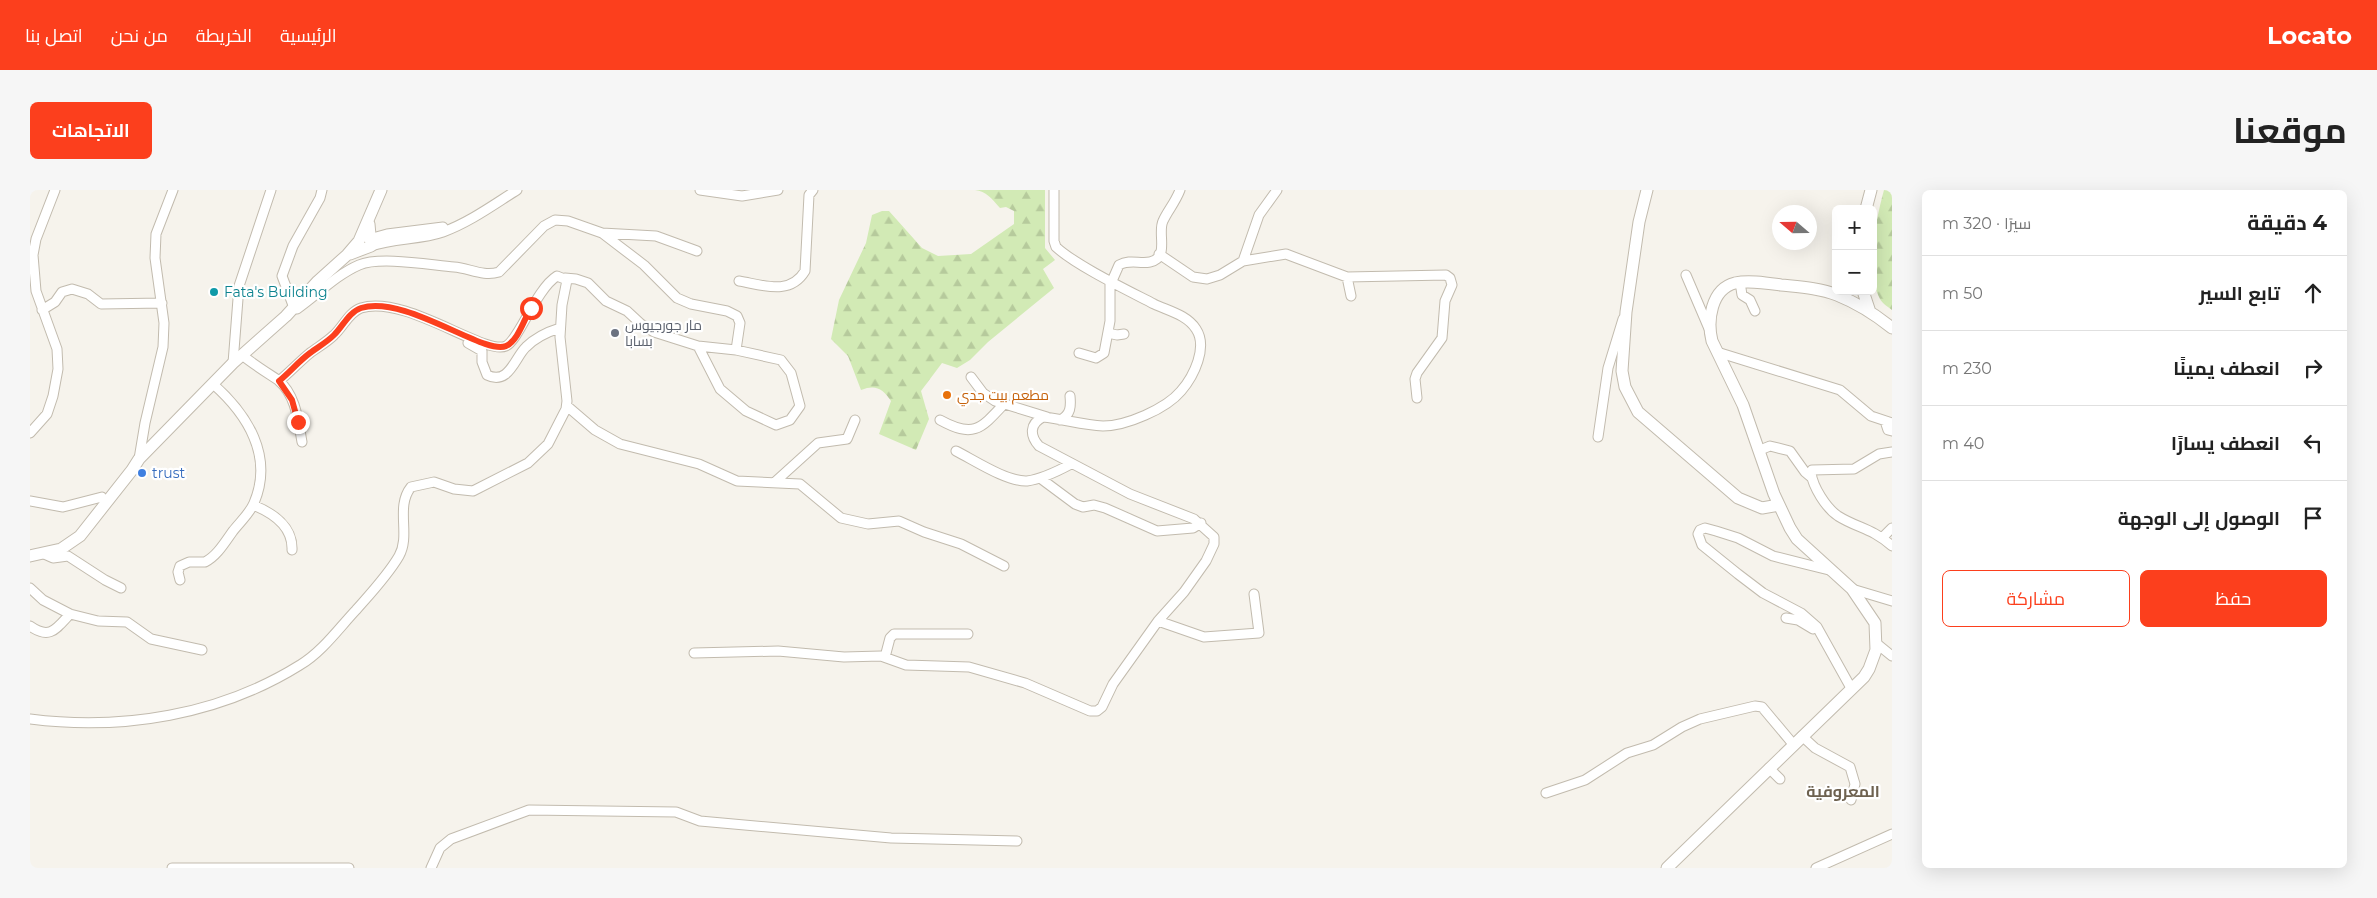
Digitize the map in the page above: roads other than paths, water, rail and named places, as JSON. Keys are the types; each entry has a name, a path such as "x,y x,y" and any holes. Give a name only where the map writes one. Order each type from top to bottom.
{"street":[{"path":"30,433 47,414 53,396 58,369 57,349 36,291 32,264 36,238 55,190"},
{"path":"30,556 61,549 80,536 137,461 163,347 162,303 155,258 156,234 173,190"},
{"path":"233,363 239,286 271,190"},
{"path":"290,312 282,276 293,246 320,198 322,190"},
{"path":"365,244 369,217 381,190"},
{"path":"30,549 58,543 75,531 123,472 137,461 233,363 290,312 330,269 347,255 365,244 434,234 451,228 480,214 517,190"},
{"path":"700,190 742,196 778,190"},
{"path":"739,281 783,287 794,285 800,278 805,271 809,195 813,190"},
{"path":"971,377 983,393 1004,404 1047,418 1108,426 1146,415 1170,402 1186,385 1199,357 1201,339 1191,322 1111,281 1056,246 1054,240 1054,190"},
{"path":"1080,353 1089,357 1100,356 1104,353 1108,332 1111,281 1119,265 1129,261 1150,262 1159,254 1163,248 1161,232 1163,220 1169,213 1180,190"},
{"path":"1243,261 1259,215 1277,190"},
{"path":"1646,190 1639,222 1626,312 1622,371 1625,387 1633,406 1738,498 1762,508 1779,505"},
{"path":"1867,205 1871,190"},
{"path":"290,312 349,270 367,262 421,264 464,268 483,274 495,273 503,270 550,222 568,222 602,233 656,236 697,251"},
{"path":"602,233 644,265 678,298 691,304 726,310 737,316 740,323 736,350"},
{"path":"1159,254 1182,271 1200,279 1220,276 1243,261 1286,254 1347,277 1446,275 1450,278 1452,285 1445,301 1444,330 1440,344 1415,379 1417,398"},
{"path":"1667,868 1869,669 1876,643 1875,623 1852,589 1797,539 1779,505 1743,405 1717,352 1686,275"},
{"path":"279,381 300,361 334,335 353,313 362,308 405,311 492,345 507,346 515,336 538,296 549,282 557,276 588,283 606,301 627,311 641,324 654,332 698,346 736,350 780,360 791,373 800,406 790,420 776,425 752,415 720,389 698,346"},
{"path":"1347,277 1351,296"},
{"path":"30,719 98,723 174,716 215,705 301,665 335,633 368,597 400,555 405,538 405,500 411,487 434,482 466,491 486,486 538,456 548,444 567,406 560,328 562,305 567,283 565,278"},
{"path":"1710,332 1711,316 1717,297 1728,287 1740,282 1810,288 1832,292"},
{"path":"1740,282 1742,295 1750,300 1755,311"},
{"path":"42,310 55,302 62,292 72,290 88,294 101,304 162,303"},
{"path":"1840,295 1870,312 1892,328"},
{"path":"1864,295 1870,312"},
{"path":"1598,437 1608,368 1626,312"},
{"path":"460,334 466,341 482,350 482,362 486,374 494,377 508,373 515,365 518,355 539,336 560,328"},
{"path":"1108,332 1117,335 1124,334"},
{"path":"1717,352 1840,390 1871,416 1888,422 1888,430 1892,431"},
{"path":"242,355 279,381 292,400 302,442"},
{"path":"180,580 178,572 180,566 189,562 205,562 211,559 253,505 260,476 254,436 237,406 213,384"},
{"path":"1060,420 1066,417 1070,411 1070,396"},
{"path":"940,420 961,430 974,430 987,422 1004,404"},
{"path":"567,406 595,430 620,444 699,464 737,481 776,481 803,485 837,515 846,519 868,524 899,521 930,535 960,544 1004,566"},
{"path":"694,653 778,651 835,656 885,657 906,665 969,667 1020,680 1090,711 1097,711 1102,707 1113,684 1158,620 1184,592 1210,553 1214,544 1214,537 1201,523 1130,494 1040,446 1032,436 1032,430 1036,422 1043,417 1047,418"},
{"path":"776,481 818,443 847,440 855,420"},
{"path":"1760,450 1770,446 1790,451 1805,472 1811,476 1827,505 1881,536 1892,546"},
{"path":"956,450 1005,476 1022,480 1040,478 1071,464"},
{"path":"1811,476 1812,470 1854,470 1879,454 1892,452"},
{"path":"1040,478 1076,504 1083,507 1094,505 1105,508 1156,531 1193,528 1201,523"},
{"path":"30,501 63,507 102,497"},
{"path":"253,505 270,511 279,518 293,540 292,550"},
{"path":"1833,571 1773,556 1738,538 1705,528 1700,530 1698,534 1702,545 1738,574 1763,593 1801,613 1820,632 1851,688"},
{"path":"1881,536 1892,528"},
{"path":"1881,536 1892,551"},
{"path":"44,554 53,558 68,556 121,588"},
{"path":"30,588 43,600 70,614 98,621 127,622 151,639 202,650"},
{"path":"1852,589 1892,601"},
{"path":"1158,620 1204,637 1259,633 1254,594"},
{"path":"30,626 38,632 47,633 57,628 70,614"},
{"path":"1786,618 1798,620 1820,632"},
{"path":"885,657 890,638 894,634 968,634"},
{"path":"1876,643 1892,656"},
{"path":"1546,793 1585,780 1622,755 1652,746 1682,727 1700,719 1755,706 1762,707 1793,744"},
{"path":"1802,736 1815,748 1850,767 1855,784 1851,800"},
{"path":"1769,768 1780,779"},
{"path":"431,868 440,848 451,839 529,810 676,812 700,821 891,838 1017,841"},
{"path":"1816,868 1892,834"},
{"path":"172,868 349,868"}],"place":[{"name":"Fata's Building","path":"214,292"},
{"name":"مار جورجيوس بسابا","path":"615,333"},
{"name":"مطعم بيت جدي","path":"947,395"},
{"name":"trust","path":"142,473"}],"district":[{"name":"المعروفية","path":"1843,791"}]}
